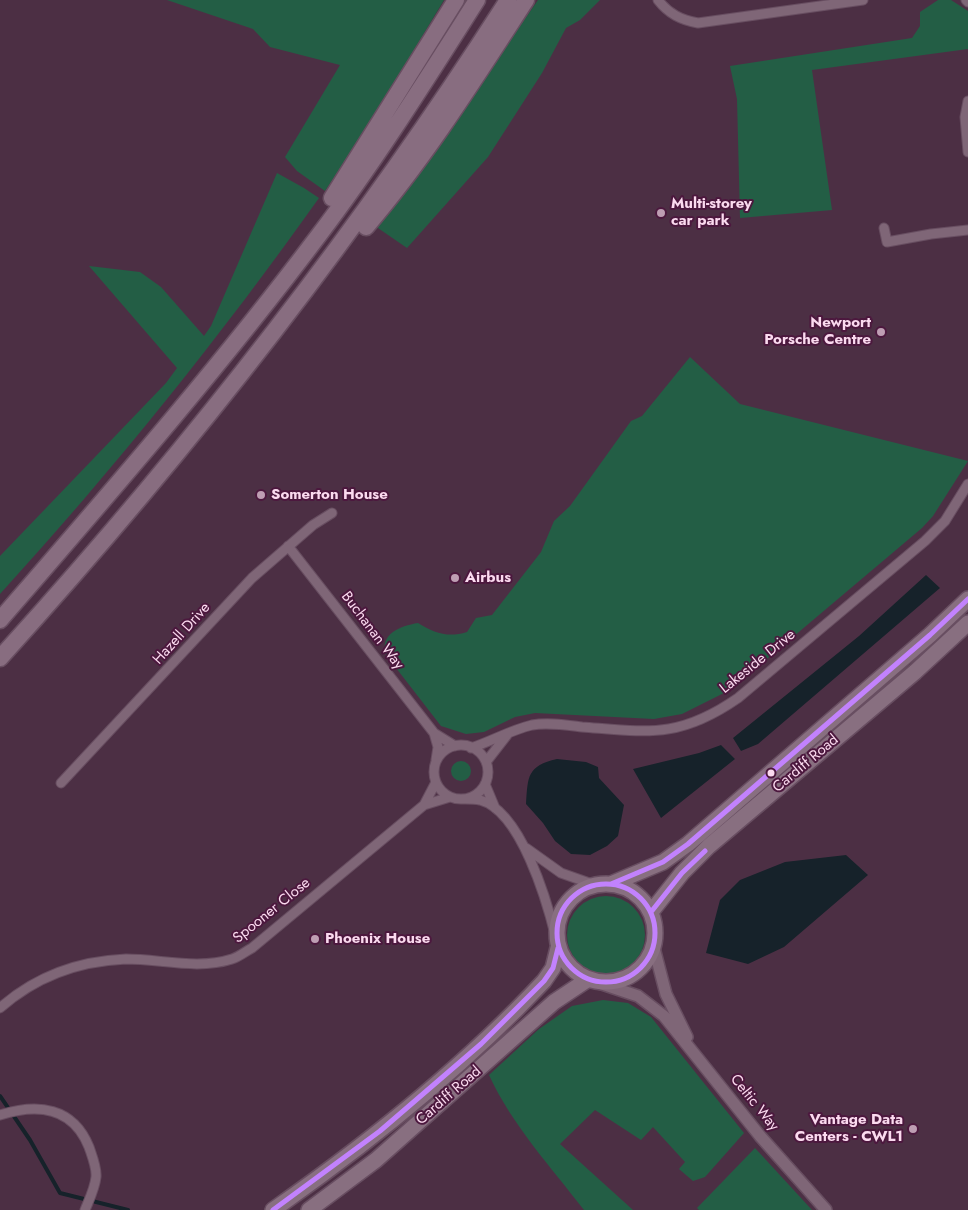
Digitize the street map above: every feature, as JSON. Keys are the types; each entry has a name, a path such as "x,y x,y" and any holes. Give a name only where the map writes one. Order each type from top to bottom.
{"highway":[{"path":"268,300 456,0"},
{"path":"0,620 104,500 319,235 422,86 476,0"},
{"path":"254,360 373,201 463,70 508,0"},
{"path":"0,658 83,567 386,203 526,0"}],"main road":[{"name":"Cardiff Road","path":"611,884 664,862 688,844 930,636 968,599"},
{"name":"Cardiff Road","path":"273,1210 374,1137 456,1067 544,981 553,968 559,916 569,900 583,889 595,885 611,884 627,888 640,897 651,912 682,873 709,846 915,672 968,623"},
{"path":"651,912 656,926 654,948"},
{"path":"557,943 567,965 593,981"},
{"name":"Cardiff Road","path":"310,1210 376,1160 554,1002 593,981 625,979 642,968 654,948"}],"street":[{"path":"658,0 675,16 698,23 817,3 863,0"},
{"path":"968,101 965,117 968,152"},
{"path":"884,228 887,242 968,230"},
{"name":"Lakeside Drive","path":"472,748 533,725 551,724 630,732 664,730 684,726 719,711 743,694 925,541 945,521 968,484"},
{"name":"Hazell Drive","path":"61,782 252,578 288,546 332,513"},
{"name":"Buchanan Way","path":"288,546 434,733 455,746 472,748"},
{"path":"434,733 438,746 436,782 442,791 450,797 481,800 495,808"},
{"path":"486,762 509,733"},
{"path":"436,765 446,750 455,746"},
{"path":"465,799 480,792 485,784 488,770 486,762 472,748"},
{"name":"Spooner Close","path":"424,805 436,782"},
{"path":"485,784 495,808 526,847 561,873 595,885"},
{"name":"Spooner Close","path":"0,1008 25,988 54,974 96,962 127,959 206,963 232,959 252,948 424,805 450,797"},
{"path":"526,847 545,895 557,943"},
{"name":"Celtic Way","path":"654,948 666,994 700,1058"},
{"name":"Celtic Way","path":"593,981 638,996 664,1016 700,1058 760,1136 826,1210"},
{"path":"0,1115 40,1108 63,1115 74,1122 85,1137 96,1176 85,1210"}],"green space":[{"path":"167,0 444,0 367,128 325,191 297,171 285,157 340,65 270,47 253,29"},
{"path":"538,0 600,0 580,20 566,28 542,73 488,157 407,248 375,226 416,175"},
{"path":"938,0 951,0 968,11 968,49 812,70 832,210 740,218 737,99 730,66 912,38 920,26 920,12"},
{"path":"277,173 319,198 205,351 126,450 0,594 0,556 166,383 177,368 89,266 140,272 161,287 204,336 211,326"},
{"path":"690,357 740,404 968,461 933,516 922,528 742,680 724,693 682,714 654,719 535,713 515,717 484,732 466,734 441,726 386,655 385,648 388,636 404,626 418,623 441,634 460,634 467,632 476,618 492,615 541,552 554,521 570,506 631,421 642,416"},
{"path":"457,761 465,761 471,767 471,775 465,781 457,781 451,775 451,767"},
{"path":"598,896 614,896 628,902 639,913 645,927 645,943 639,957 628,968 614,974 598,974 584,968 573,957 567,943 567,927 573,913 584,902"},
{"path":"603,1000 628,1003 651,1017 744,1133 705,1177 693,1181 679,1169 685,1162 653,1127 641,1140 595,1110 560,1144 633,1210 584,1210 520,1128 489,1075 539,1029 572,1006"},
{"path":"755,1148 812,1210 699,1210 697,1208"}],"shaded area":[{"path":"926,575 940,588 758,744 741,751 733,738 859,636"},
{"path":"721,745 735,759 661,818 633,769 699,753"},
{"path":"557,759 586,762 598,767 599,778 624,805 618,836 607,846 590,855 571,854 555,841 543,823 526,804 527,786 531,774 540,765"},
{"path":"846,855 868,875 784,947 748,964 706,953 720,900 740,880 785,862"}],"waterway":[{"path":"0,1096 30,1140 60,1193 128,1210"}],"transit line":[{"path":"611,884 663,862 688,844 930,635 968,599"},
{"path":"651,912 682,873 705,851"},
{"path":"606,884 625,887 641,898 652,914 655,933 652,952 641,968 625,979 606,982 587,979 571,968 560,952 557,933 560,914 571,898 587,887 606,884"},
{"path":"273,1210 380,1131 481,1044 544,981 553,968 558,948"}],"place":[{"name":"Multi-storey car park","path":"661,213"},
{"name":"Newport Porsche Centre","path":"881,332"},
{"name":"Somerton House","path":"261,495"},
{"name":"Airbus","path":"455,578"},
{"name":"Phoenix House","path":"315,939"},
{"name":"Vantage Data Centers - CWL1","path":"913,1129"}]}
